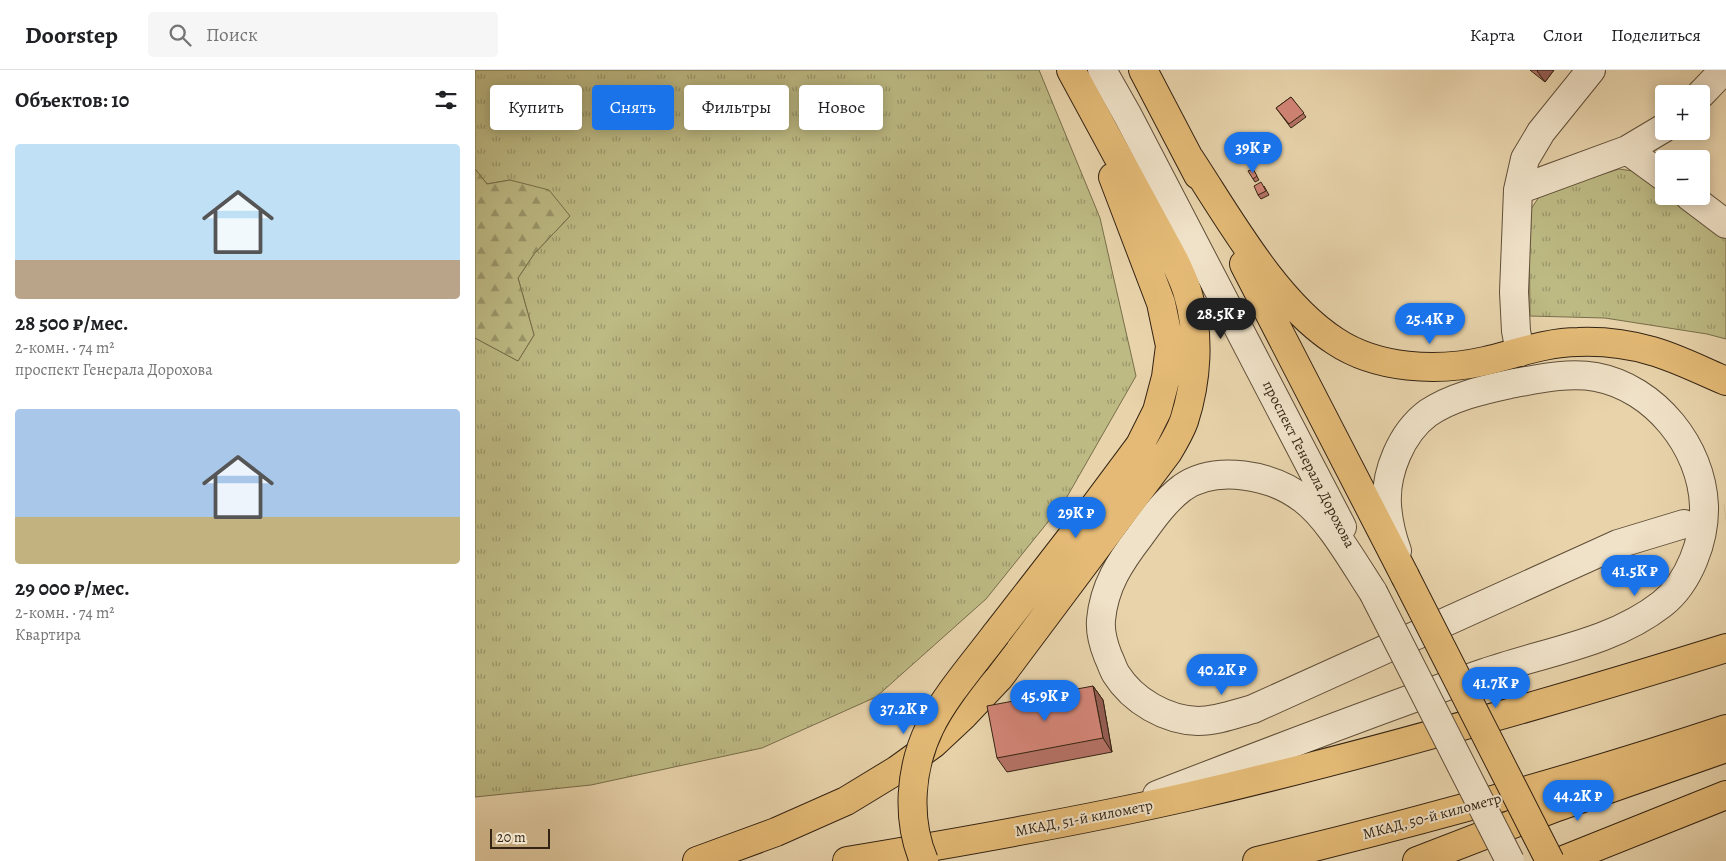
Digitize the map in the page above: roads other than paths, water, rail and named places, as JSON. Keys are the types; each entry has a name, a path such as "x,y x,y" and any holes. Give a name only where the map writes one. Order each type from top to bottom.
{"main road":[{"path":"1143,70 1550,861"},
{"path":"924,861 916,835 913,813 913,790 916,768 930,727 942,707 996,634 1140,445 1157,411 1166,377 1169,346 1161,303 1075,76"},
{"path":"697,861 776,832 846,801 897,770 933,744 999,678 1169,452 1183,422 1192,387 1196,358 1188,294 1175,262 1075,76"},
{"path":"1190,159 1266,273 1300,312 1335,342 1373,360 1406,365 1442,366 1482,362 1520,352 1575,342 1614,343 1654,352 1726,381"},
{"name":"МКАД, 51-й километр","path":"847,861 945,845 1112,812 1190,796 1319,765 1465,727 1606,686 1726,648"},
{"name":"МКАД, 50-й километр","path":"1257,861 1495,800 1629,761 1726,729"},
{"path":"1417,861 1557,807 1726,748"},
{"path":"1561,861 1726,794"}],"street":[{"name":"проспект Генерала Дорохова","path":"1101,70 1128,116 1332,505 1373,592 1510,861"},
{"path":"1520,352 1516,331 1514,292 1518,190 1525,159 1541,132 1591,70"},
{"path":"1710,85 1724,70"},
{"path":"1518,190 1627,150 1655,133"},
{"path":"1627,150 1655,170"},
{"path":"1701,205 1726,224"},
{"path":"1112,812 1334,727 1487,672 1617,632 1641,619 1664,602 1680,585 1693,560 1702,532 1704,508 1702,489 1696,467 1684,440 1667,419 1647,400 1624,386 1597,377 1567,375 1527,381 1457,398 1428,414 1411,430 1396,456 1389,480 1387,505 1393,538 1405,576"},
{"path":"1373,592 1323,518 1303,499 1282,486 1253,477 1229,474 1206,478 1184,487 1163,504 1121,560 1105,595 1101,622 1104,647 1116,674 1134,695 1155,709 1176,718 1198,720 1222,718 1253,709 1617,544 1684,524"}],"tunnel":[{"path":"1684,524 1726,518"}]}
